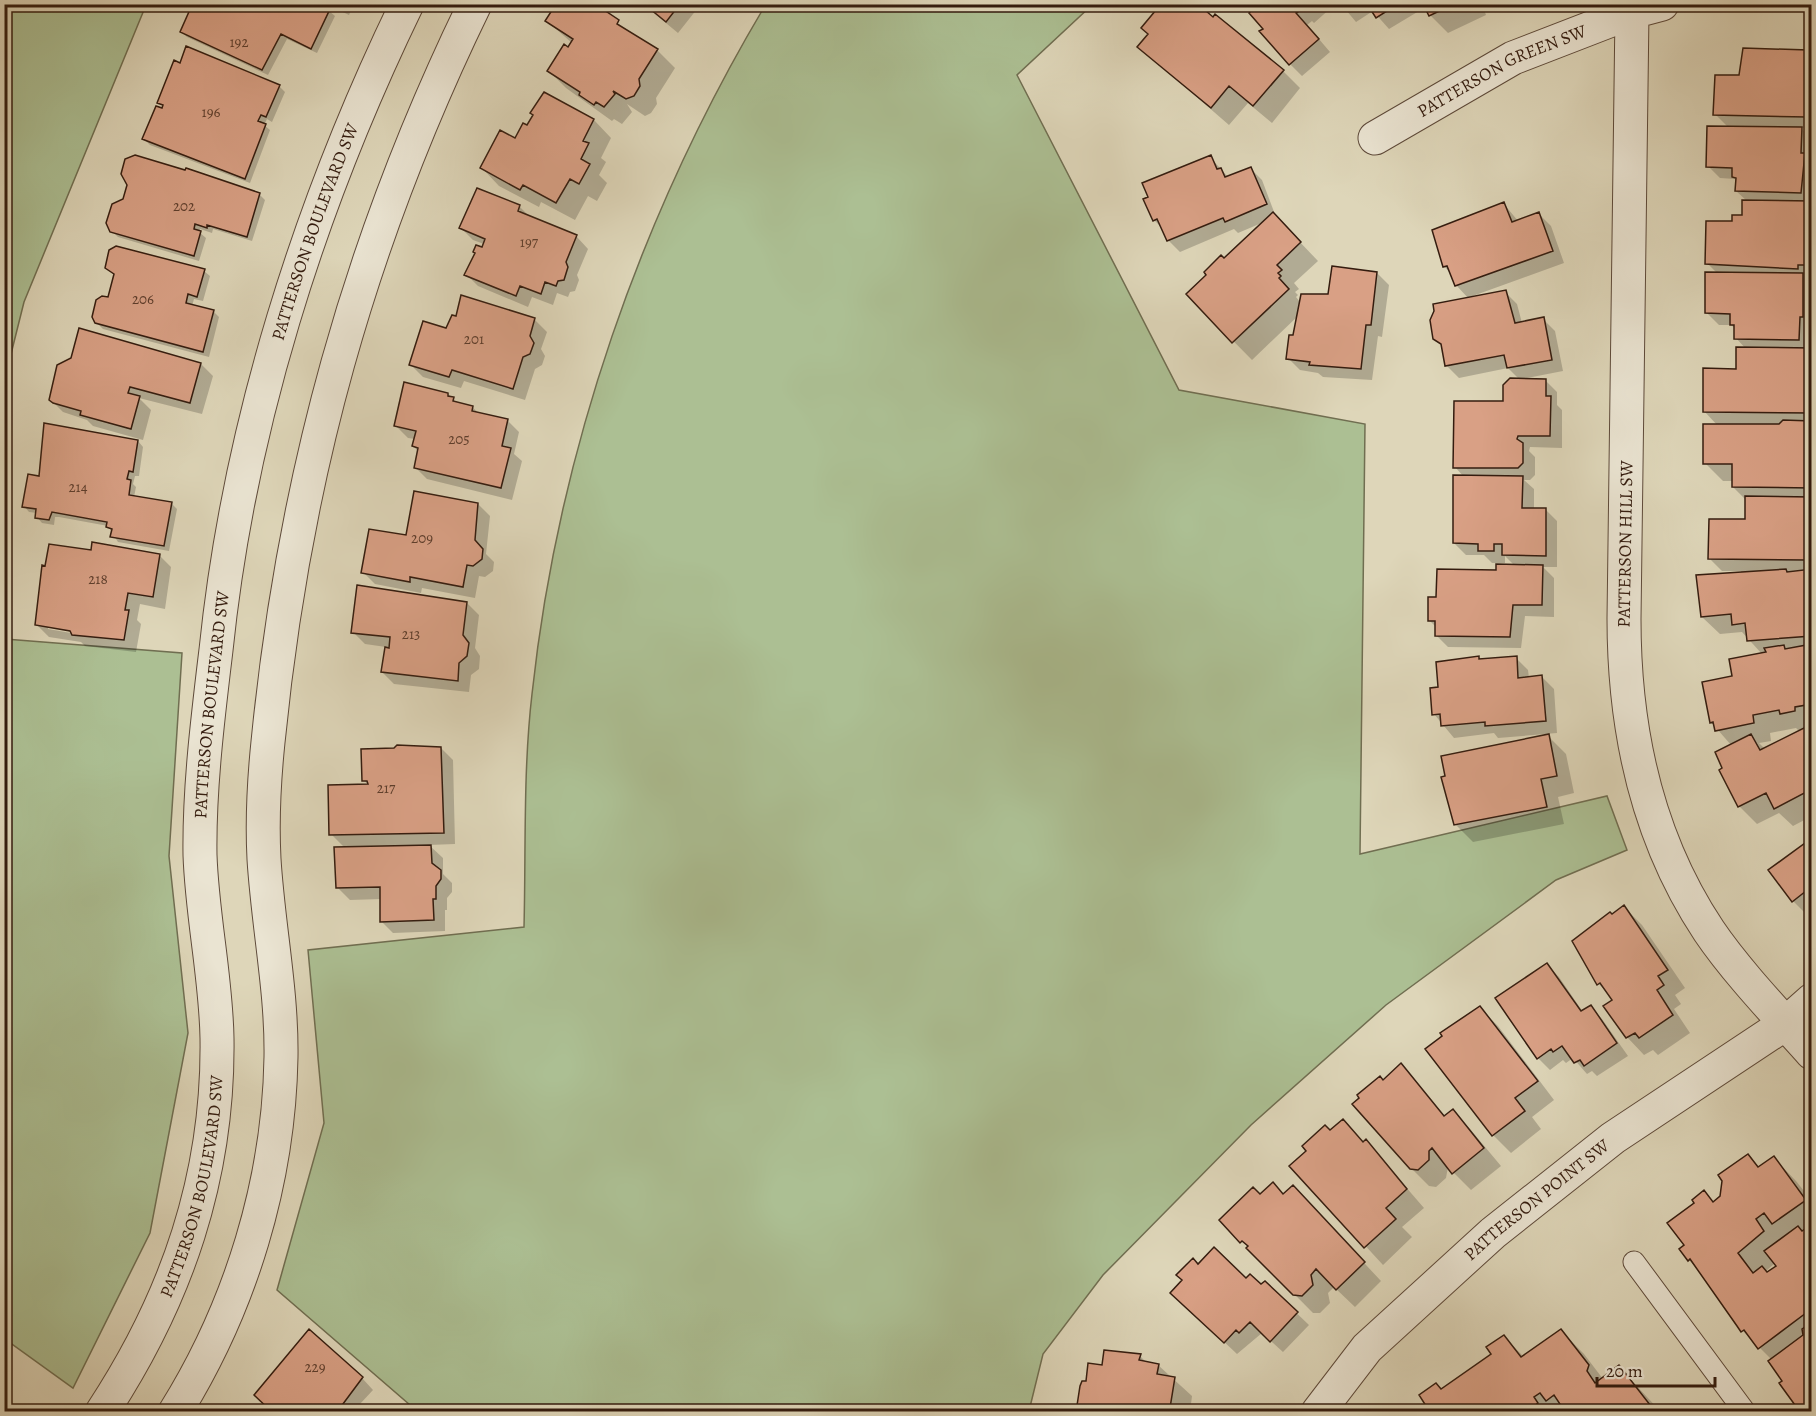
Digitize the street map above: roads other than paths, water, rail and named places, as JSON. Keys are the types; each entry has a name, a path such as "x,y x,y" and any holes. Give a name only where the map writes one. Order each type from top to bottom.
{"street":[{"name":"PATTERSON BOULEVARD SW","path":"102,1412 152,1330 182,1257 199,1205 210,1146 217,1039 214,976 200,857 202,806 216,647 249,454 277,339 305,253 350,136 407,4"},
{"path":"175,1412 209,1353 231,1306 261,1208 270,1161 281,1056 276,966 264,863 265,779 288,578 300,515 320,424 364,273 414,141 476,4"},
{"name":"PATTERSON GREEN SW","path":"1375,138 1514,58 1647,8"},
{"name":"PATTERSON HILL SW","path":"1647,8 1624,619 1624,677 1630,726 1641,775 1664,845 1709,931 1785,1024 1812,1053"},
{"name":"PATTERSON POINT SW","path":"1318,1412 1367,1348 1492,1233 1613,1138 1785,1024 1812,1000"}],"lane":[{"path":"1634,1262 1745,1412"}]}
